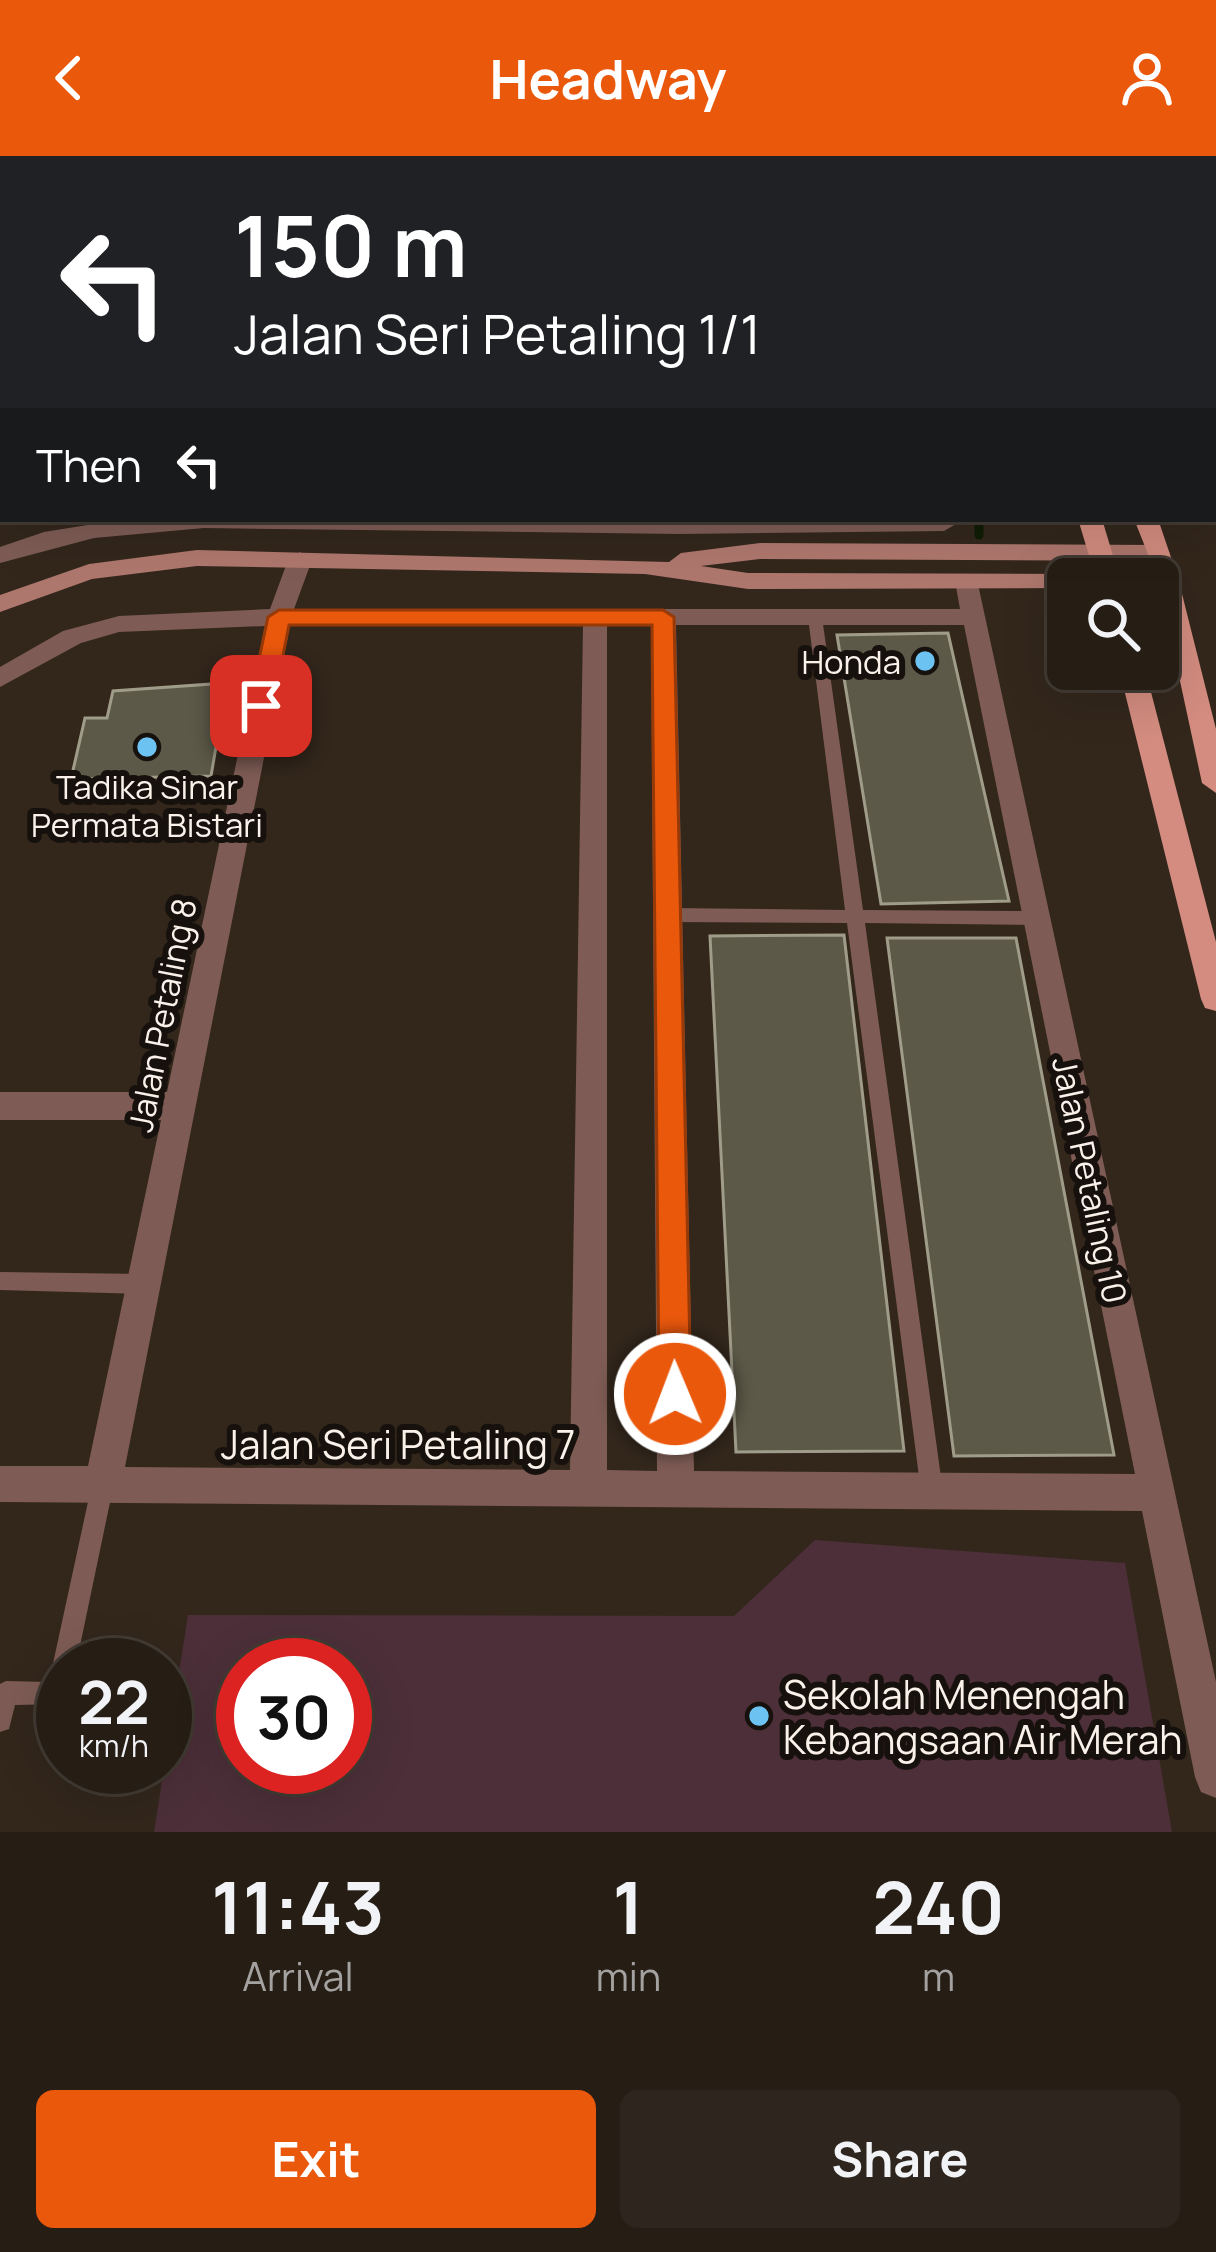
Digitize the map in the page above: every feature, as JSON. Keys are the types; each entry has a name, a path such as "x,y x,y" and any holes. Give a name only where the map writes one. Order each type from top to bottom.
{"main road":[{"path":"1091,522 1101,558"},
{"path":"1147,522 1159,558"},
{"path":"1179,634 1216,783"},
{"path":"1137,690 1216,999"}],"street":[{"path":"0,555 72,534 226,522"},
{"path":"421,522 943,522 941,553"},
{"path":"645,566 760,550 1099,552 1126,558"},
{"name":"Jalan Petaling 8","path":"102,1488 279,617 300,560"},
{"path":"0,604 89,572 151,561 645,566 748,580 1047,580"},
{"name":"Jalan Petaling 10","path":"967,581 1216,1778"},
{"path":"0,678 72,638 119,624 279,617 973,617"},
{"path":"663,617 676,1490"},
{"path":"588,1491 595,618"},
{"path":"0,1106 180,1106"},
{"name":"Jalan Seri Petaling 7","path":"0,1484 1156,1493"}],"lane":[{"path":"815,617 932,1492"},
{"path":"668,915 1035,918"},
{"path":"0,1281 144,1284"},
{"path":"70,1638 102,1488"},
{"path":"0,1720 3,1694 36,1694"}],"shaded area":[{"name":"Sekolah Menengah Kebangsaan Air Merah","path":"815,1540 1125,1563 1172,1832 154,1832 160,1794 192,1794 192,1638 184,1638 188,1615 734,1616"}],"building":[{"path":"948,633 1009,901 881,904 837,635"},
{"name":"Tadika Sinar Permata Bistari","path":"227,683 211,776 71,779 85,718 107,718 113,691"},
{"path":"844,935 904,1451 736,1452 710,936"},
{"path":"887,938 1016,938 1114,1455 954,1456"}],"waterway":[{"path":"979,522 979,535"}],"place":[{"name":"Honda","path":"925,661"},
{"name":"Tadika Sinar Permata Bistari","path":"147,747"},
{"name":"Sekolah Menengah Kebangsaan Air Merah","path":"759,1716"}],"route":[{"path":"261,706 279,617 663,617 675,1394"}]}
